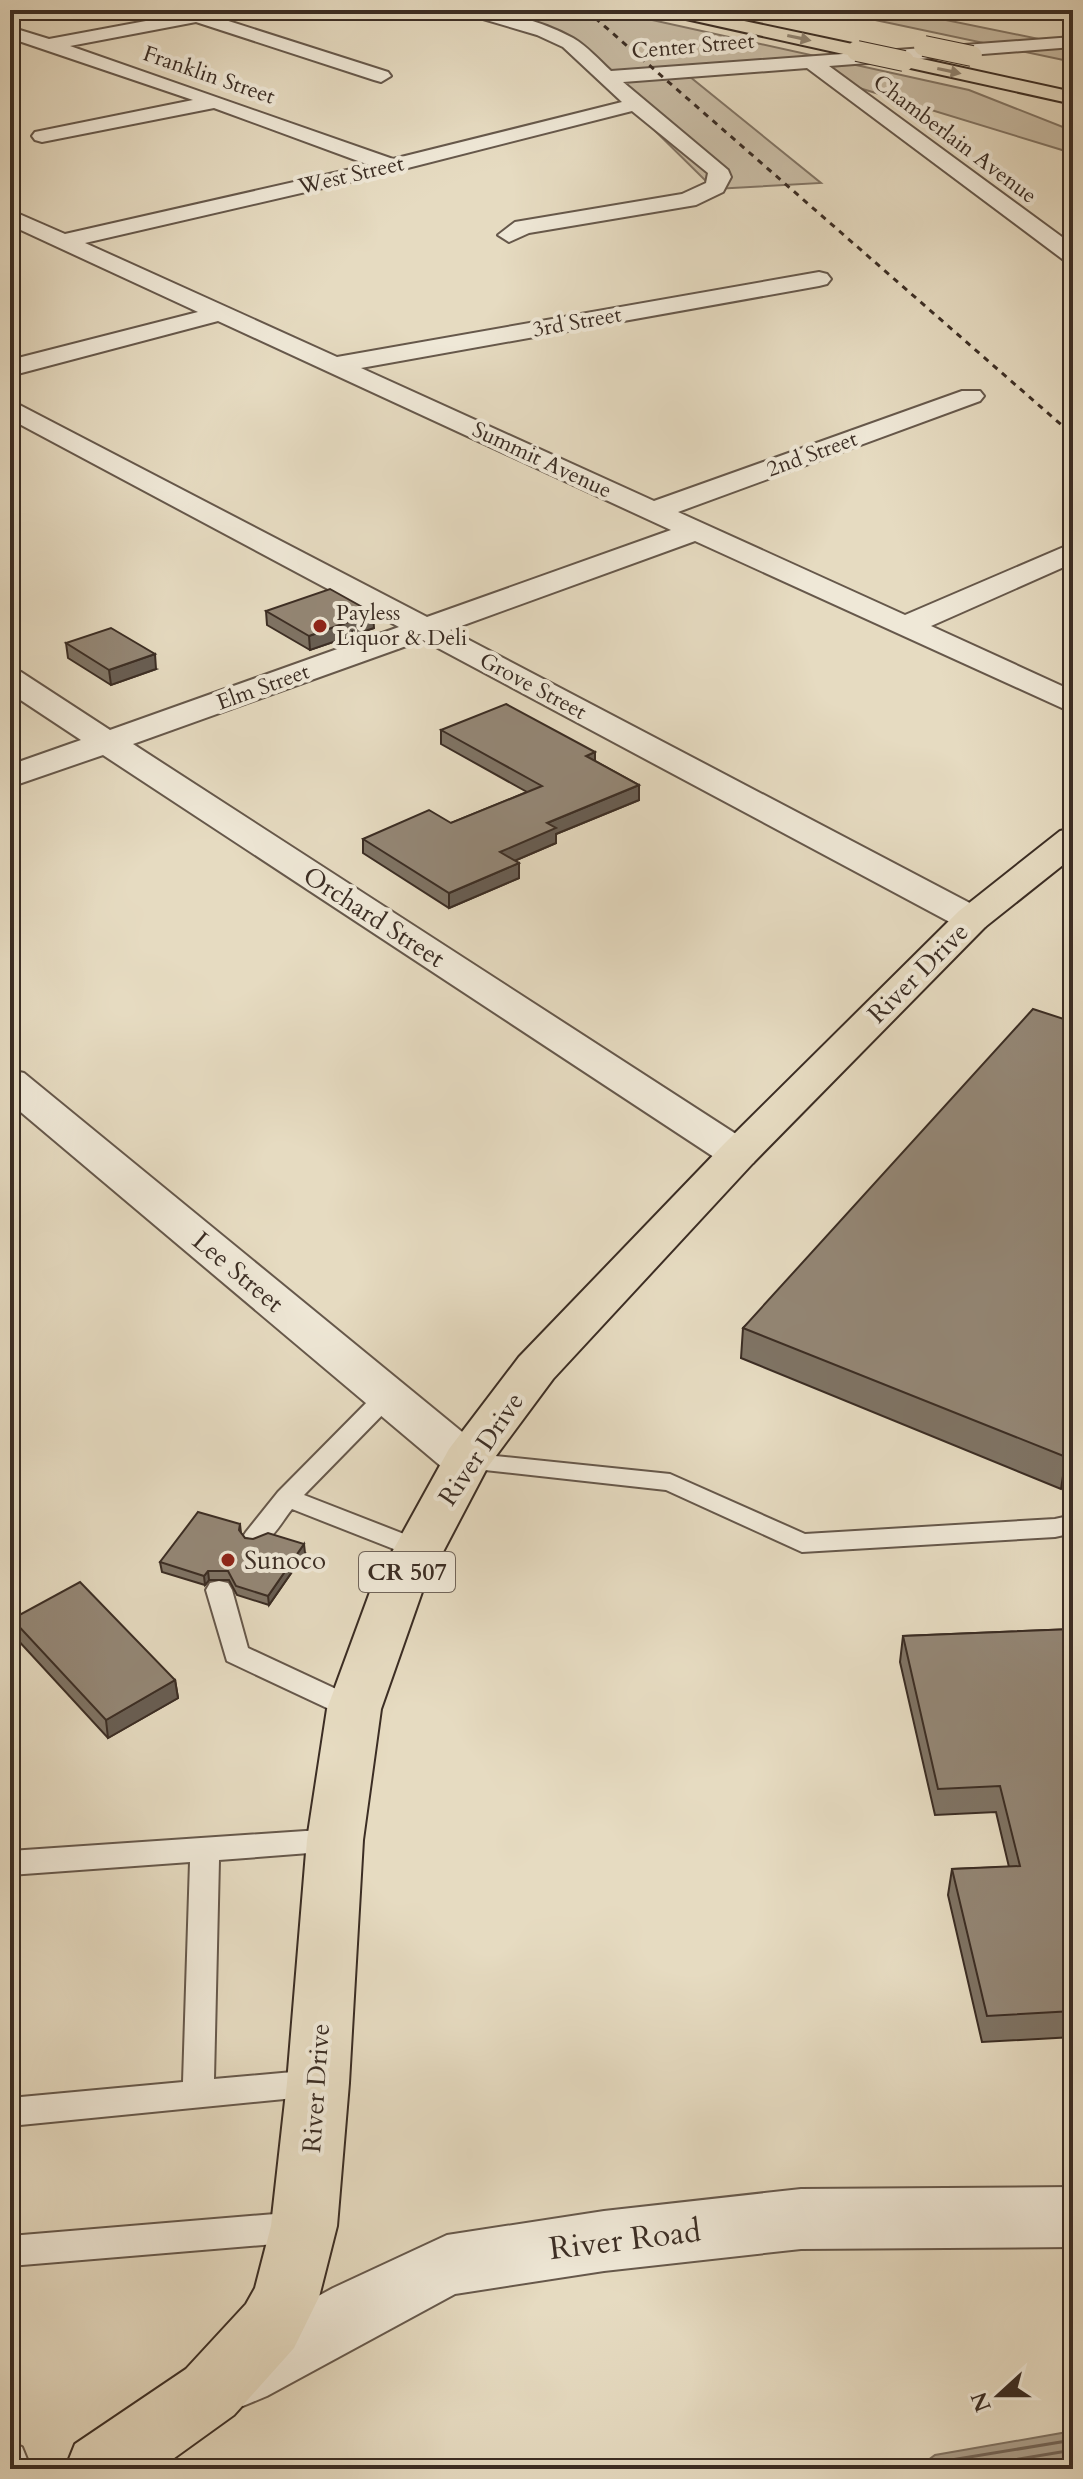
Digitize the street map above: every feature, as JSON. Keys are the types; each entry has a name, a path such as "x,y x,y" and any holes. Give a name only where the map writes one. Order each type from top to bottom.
{"main road":[{"path":"668,10 993,81 1069,107"},
{"path":"755,10 847,30"},
{"path":"878,36 925,49 1015,65"},
{"name":"River Drive","path":"100,2469 210,2392 270,2326 286,2297 304,2226 318,2083 335,1840 354,1709 396,1592 466,1461 536,1368 738,1154 972,919 1073,839"}],"street":[{"path":"10,53 233,10"},
{"path":"472,10 559,37 717,170 720,177 715,187 704,194 678,202 523,227 509,235"},
{"path":"198,17 381,76"},
{"name":"Franklin Street","path":"10,32 217,102 392,166"},
{"name":"Center Street","path":"607,77 925,49 1073,42"},
{"name":"Chamberlain Avenue","path":"809,60 1073,256"},
{"path":"42,136 217,102"},
{"name":"West Street","path":"63,241 392,166 636,104"},
{"path":"22,128 77,151"},
{"name":"Summit Avenue","path":"10,217 1073,703"},
{"name":"3rd Street","path":"335,365 819,279"},
{"path":"10,368 221,313"},
{"name":"2nd Street","path":"653,511 971,396"},
{"name":"Grove Street","path":"10,408 972,919"},
{"name":"Elm Street","path":"10,777 696,531"},
{"path":"908,625 1073,552"},
{"name":"Orchard Street","path":"10,679 738,1154"},
{"name":"Lee Street","path":"10,1082 466,1461"},
{"name":"River Road","path":"210,2392 357,2310 447,2265 604,2241 801,2219 1073,2217"}],"lane":[{"path":"255,1538 287,1498 387,1396"},
{"path":"466,1461 670,1482 802,1543 1055,1528 1073,1524"},
{"path":"287,1498 418,1549"},
{"path":"219,1590 236,1654 354,1709"},
{"path":"10,1863 335,1840"},
{"path":"198,2093 205,1849"},
{"path":"10,2112 318,2083"},
{"path":"10,2251 304,2226"},
{"path":"10,2459 13,2469"}],"shaded area":[{"path":"473,10 607,10 969,90 1073,131 1073,157 1062,150 843,83 808,61 684,72 821,183 714,189 560,37"},
{"path":"828,10 897,10 1073,46 1073,62"}],"water":[{"path":"1073,2431 1073,2469 916,2469 935,2455"}],"building":[{"path":"330,589 373,613 309,636 266,611"},
{"path":"111,628 155,654 109,670 66,643"},
{"path":"506,704 595,752 586,756 639,785 547,823 556,828 500,852 519,863 449,893 363,839 429,810 451,823 542,786 441,730"},
{"path":"1033,1009 1073,1022 1073,1448 1066,1457 743,1328"},
{"path":"198,1512 240,1524 239,1530 245,1538 253,1539 268,1533 304,1544 268,1596 236,1586 228,1571 208,1571 204,1576 160,1562"},
{"path":"80,1582 175,1680 106,1720 12,1619"},
{"path":"1073,1629 1073,2011 987,2016 952,1869 1020,1866 1000,1786 938,1789 903,1636"}],"railway":[{"path":"586,10 1073,435"}],"place":[{"name":"Payless Liquor & Deli","path":"320,626"},
{"name":"Sunoco","path":"228,1560"}]}
